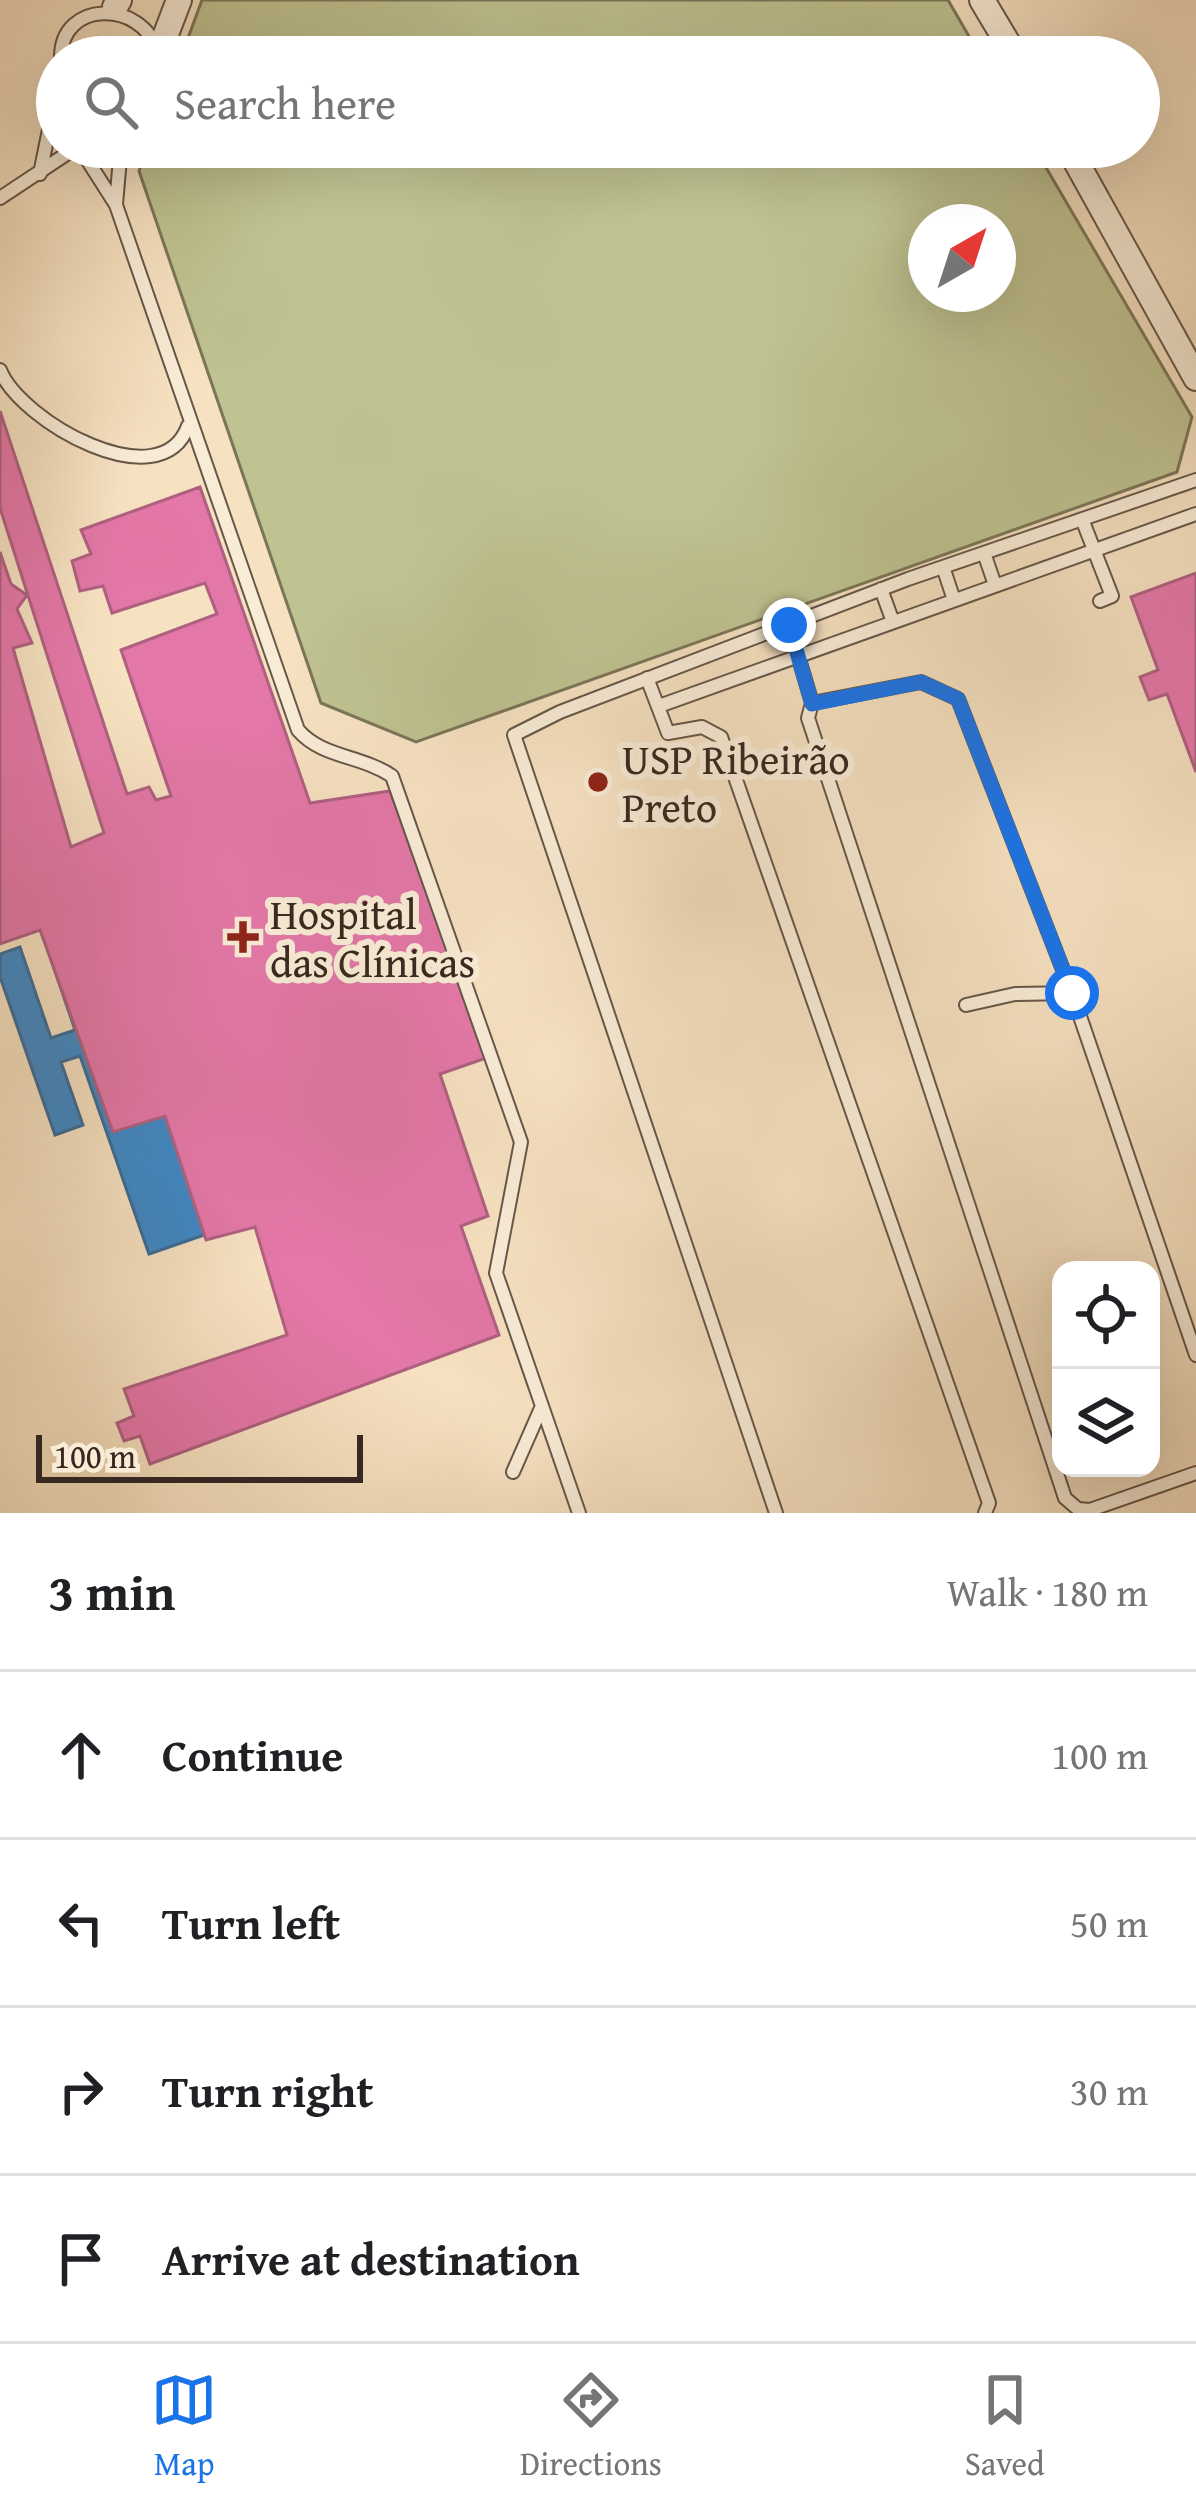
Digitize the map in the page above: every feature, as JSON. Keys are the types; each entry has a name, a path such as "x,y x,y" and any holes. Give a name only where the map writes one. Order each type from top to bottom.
{"street":[{"path":"166,36 179,0"},
{"path":"982,0 1003,36"},
{"path":"1080,168 1196,378"},
{"path":"1157,300 1196,337"}],"lane":[{"path":"68,36 72,23 92,9 117,3 136,15 153,36"},
{"path":"40,174 41,168"},
{"path":"3,197 48,168"},
{"path":"92,168 116,205 298,730 314,748 366,758 392,776 521,1142 496,1273 579,1513"},
{"path":"116,205 119,168"},
{"path":"0,370 8,391 30,413 134,460 164,458 183,442 189,424"},
{"path":"776,1513 514,735 647,678 881,589 1196,480"},
{"path":"658,706 1196,514"},
{"path":"1082,519 1112,596 1100,601"},
{"path":"984,553 995,585"},
{"path":"943,567 955,600"},
{"path":"881,589 893,622"},
{"path":"789,625 812,704 808,718 1065,1498 1078,1509 1090,1510 1196,1473"},
{"path":"647,678 668,734 702,727 721,737 989,1503 985,1513"},
{"path":"812,704 921,682 958,699 1072,993 1196,1355"},
{"path":"966,1005 1015,994 1072,993"},
{"path":"513,1472 542,1406"}],"green space":[{"path":"202,0 948,0 969,36 189,36"},
{"path":"140,168 1046,168 1192,417 1177,472 416,742 321,703"}],"building: Schools":[{"path":"98,921 207,1234 149,1254 80,1056 61,1062 83,1125 55,1135 0,977 0,954 20,947 51,1038 75,1030 44,939"}],"building: Health":[{"name":"Hospital das Clínicas","path":"0,411 127,794 149,787 156,800 171,796 121,650 217,614 205,583 112,613 103,586 80,591 72,561 91,554 81,530 200,487 310,803 390,791 486,1058 440,1074 488,1216 461,1226 499,1335 150,1464 140,1436 124,1441 117,1423 134,1416 124,1389 287,1335 255,1227 206,1240 165,1116 113,1132 40,930 0,944 0,552 11,584 27,595 17,609 32,643 13,648 71,847 104,833 0,508"},
{"path":"1196,573 1196,772 1167,694 1149,700 1140,677 1158,670 1131,597"}],"place":[{"name":"USP Ribeirão Preto","path":"598,782"},
{"name":"Hospital das Clínicas","path":"243,937"}],"route":[{"path":"789,625 812,704 873,688 921,682 958,699 1072,993"}]}
